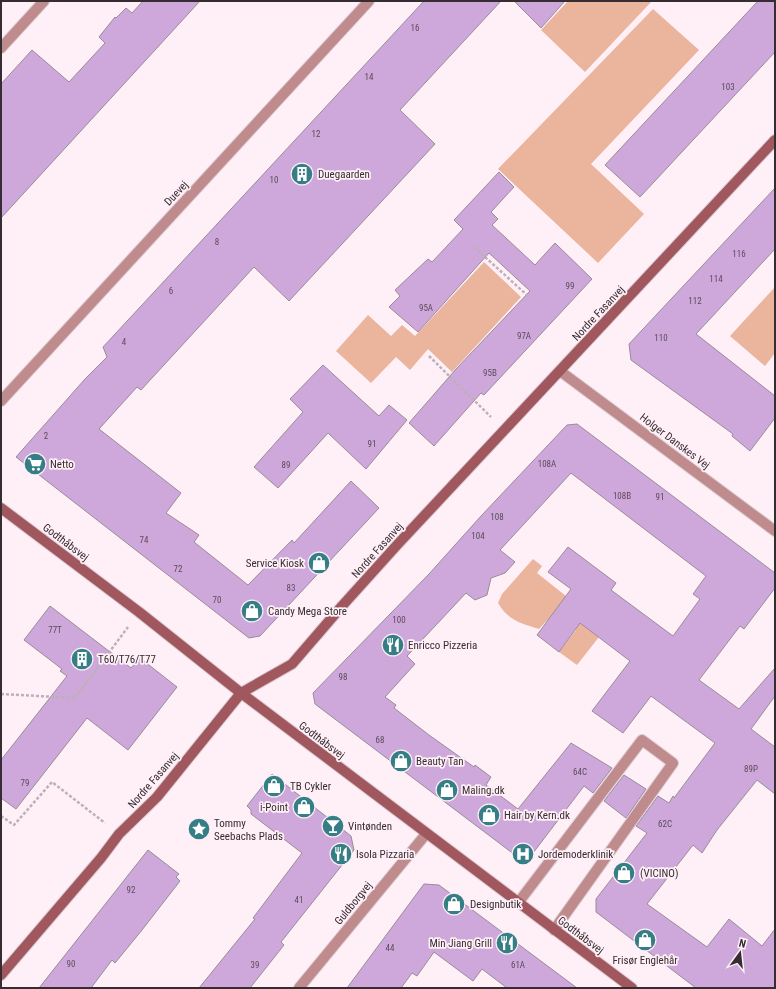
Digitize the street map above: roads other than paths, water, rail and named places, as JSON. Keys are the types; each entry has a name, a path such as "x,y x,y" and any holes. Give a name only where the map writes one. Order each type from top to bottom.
{"street":[{"path":"1,48 44,1"},
{"name":"Duevej","path":"1,401 369,1"},
{"name":"Nordre Fasanvej","path":"1,975 101,858 119,834 157,797 241,693 292,664 342,606 504,430 775,140"},
{"name":"Holger Danskes Vej","path":"560,371 775,531"},
{"name":"Godthåbsvej","path":"1,508 139,612 241,693 426,834 632,988"},
{"path":"518,903 642,740 661,754 673,763 554,930"},
{"name":"Guldborgvej","path":"300,988 426,834"}],"place":[{"name":"Duegaarden","path":"302,174"},
{"name":"Netto","path":"35,464"},
{"name":"Service Kiosk","path":"319,563"},
{"name":"Candy Mega Store","path":"252,611"},
{"name":"Enricco Pizzeria","path":"393,645"},
{"name":"T60/T76/T77","path":"82,659"},
{"name":"Beauty Tan","path":"401,761"},
{"name":"TB Cykler","path":"274,786"},
{"name":"Maling.dk","path":"447,790"},
{"name":"i-Point","path":"304,807"},
{"name":"Hair by Kern.dk","path":"489,815"},
{"name":"Vintønden","path":"333,826"},
{"name":"Tommy Seebachs Plads","path":"199,829"},
{"name":"Isola Pizzaria","path":"341,854"},
{"name":"Jordemoderklinik","path":"523,854"},
{"name":"(VICINO)","path":"624,873"},
{"name":"Designbutik","path":"454,904"},
{"name":"Frisør Englehår","path":"645,940"},
{"name":"Min Jiang Grill","path":"507,943"}]}
